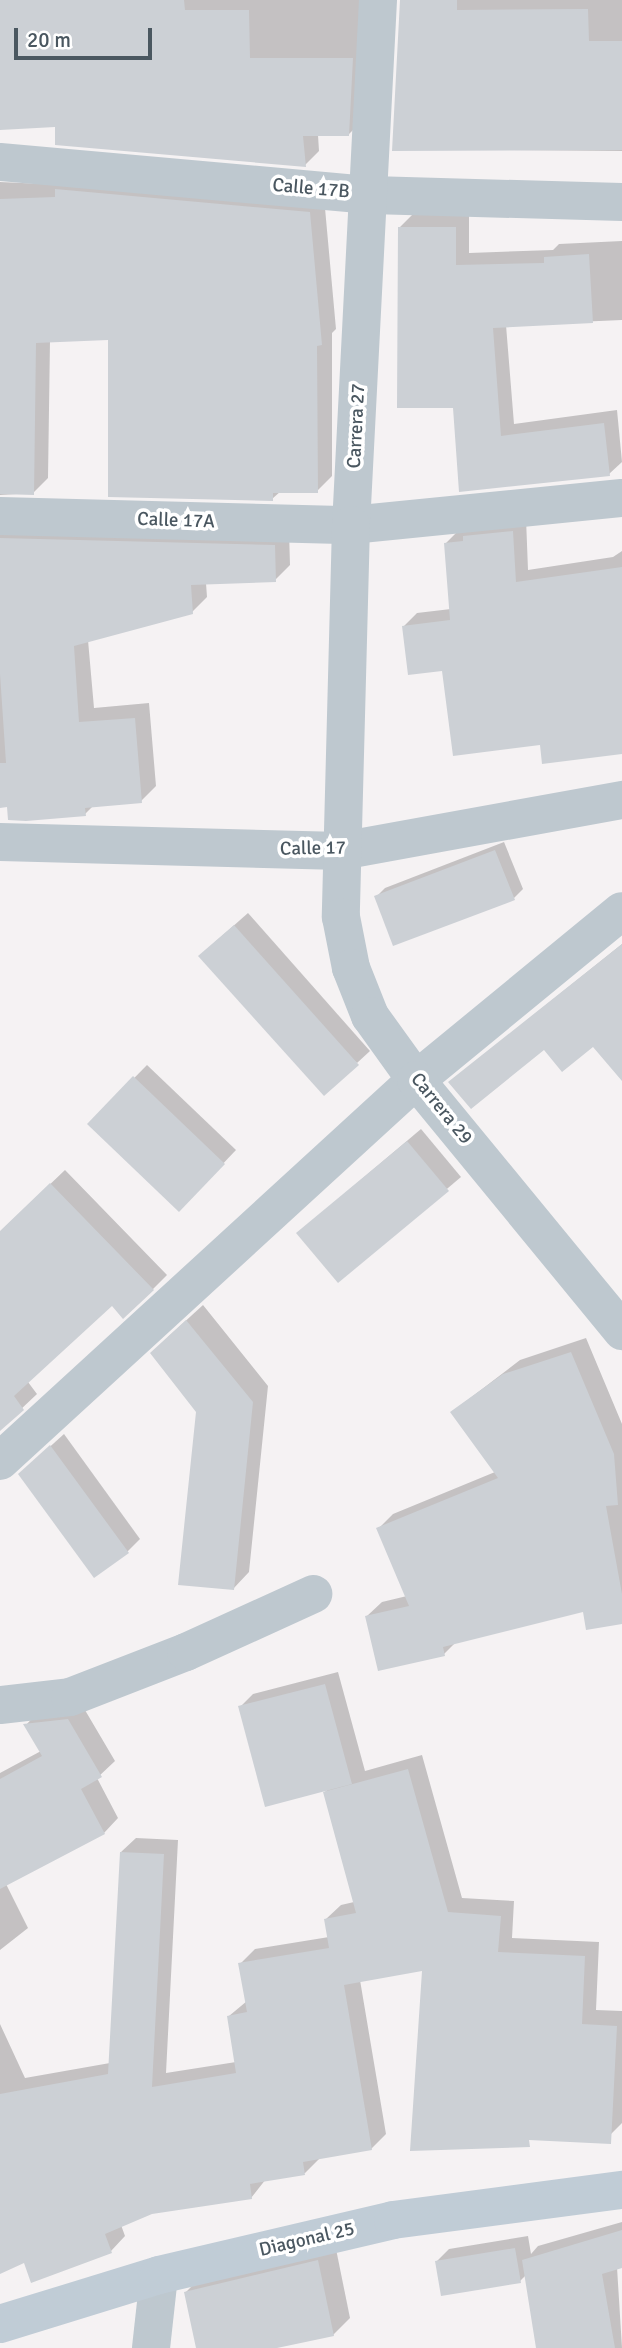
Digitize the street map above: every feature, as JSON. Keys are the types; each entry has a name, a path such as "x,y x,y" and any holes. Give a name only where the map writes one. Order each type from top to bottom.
{"main road":[{"name":"Diagonal 25","path":"0,2324 159,2275 393,2220 622,2190"}],"street":[{"name":"Carrera 27","path":"341,851 351,526 371,195 377,0"},
{"name":"Calle 17B","path":"0,162 371,195 622,202"},
{"name":"Calle 17A","path":"0,516 351,526 622,498"},
{"name":"Calle 17","path":"0,842 341,851 622,800"},
{"name":"Carrera 29","path":"341,851 341,917 351,968 370,1016 416,1080 622,1331"},
{"path":"0,1461 416,1080 622,911"},
{"path":"0,1705 70,1697 186,1652 313,1594"},
{"path":"151,2348 159,2275"}],"building":[{"path":"0,0 184,0 185,10 249,10 250,58 353,58 349,136 303,136 306,167 55,145 55,127 0,130"},
{"path":"400,0 457,0 457,10 588,9 589,41 622,41 622,150 392,151"},
{"path":"55,189 310,212 322,345 317,346 318,493 273,493 273,501 108,497 108,340 36,343 34,495 0,494 0,199 55,197"},
{"path":"398,227 456,227 456,265 544,263 544,257 589,254 593,323 493,328 501,436 604,423 610,476 459,492 453,408 397,408"},
{"path":"513,531 516,582 622,567 622,754 542,764 540,745 453,756 442,671 408,675 402,626 450,620 444,543 463,541 463,536"},
{"path":"0,538 275,545 276,582 191,585 193,614 74,646 79,722 135,718 142,803 85,808 86,816 26,821 8,820 7,807 0,808 0,763 6,763 0,674"},
{"path":"495,850 515,900 393,946 374,896"},
{"path":"234,925 359,1065 324,1096 198,956"},
{"path":"622,944 622,1081 593,1047 562,1072 544,1050 471,1109 448,1082"},
{"path":"133,1076 225,1164 179,1212 87,1124"},
{"path":"407,1141 449,1191 338,1283 296,1233"},
{"path":"50,1183 154,1290 123,1319 112,1306 14,1396 24,1410 0,1431 0,1231"},
{"path":"186,1320 253,1402 234,1590 178,1585 196,1412 150,1353"},
{"path":"571,1352 614,1454 618,1505 606,1506 622,1594 622,1624 586,1630 583,1612 443,1647 445,1656 378,1671 365,1616 409,1606 376,1528 498,1478 450,1412 503,1374"},
{"path":"50,1445 129,1553 94,1578 18,1474"},
{"path":"325,1684 352,1784 265,1807 238,1706"},
{"path":"68,1719 102,1777 81,1789 105,1834 0,1889 0,1779 42,1756 23,1724"},
{"path":"408,1769 448,1912 501,1916 498,1952 585,1956 582,2024 617,2026 611,2144 529,2140 530,2147 410,2151 422,1971 344,1985 372,2150 303,2162 305,2175 250,2184 252,2199 152,2214 105,2234 112,2253 31,2283 24,2263 0,2274 0,2094 108,2074 120,1852 164,1854 152,2087 236,2073 227,2016 247,2012 238,1963 329,1948 324,1919 356,1913 323,1792"},
{"path":"622,2230 622,2268 602,2274 615,2348 536,2348 522,2260"},
{"path":"515,2248 521,2283 441,2296 435,2261"},
{"path":"318,2260 334,2336 277,2348 196,2348 184,2292"}]}
